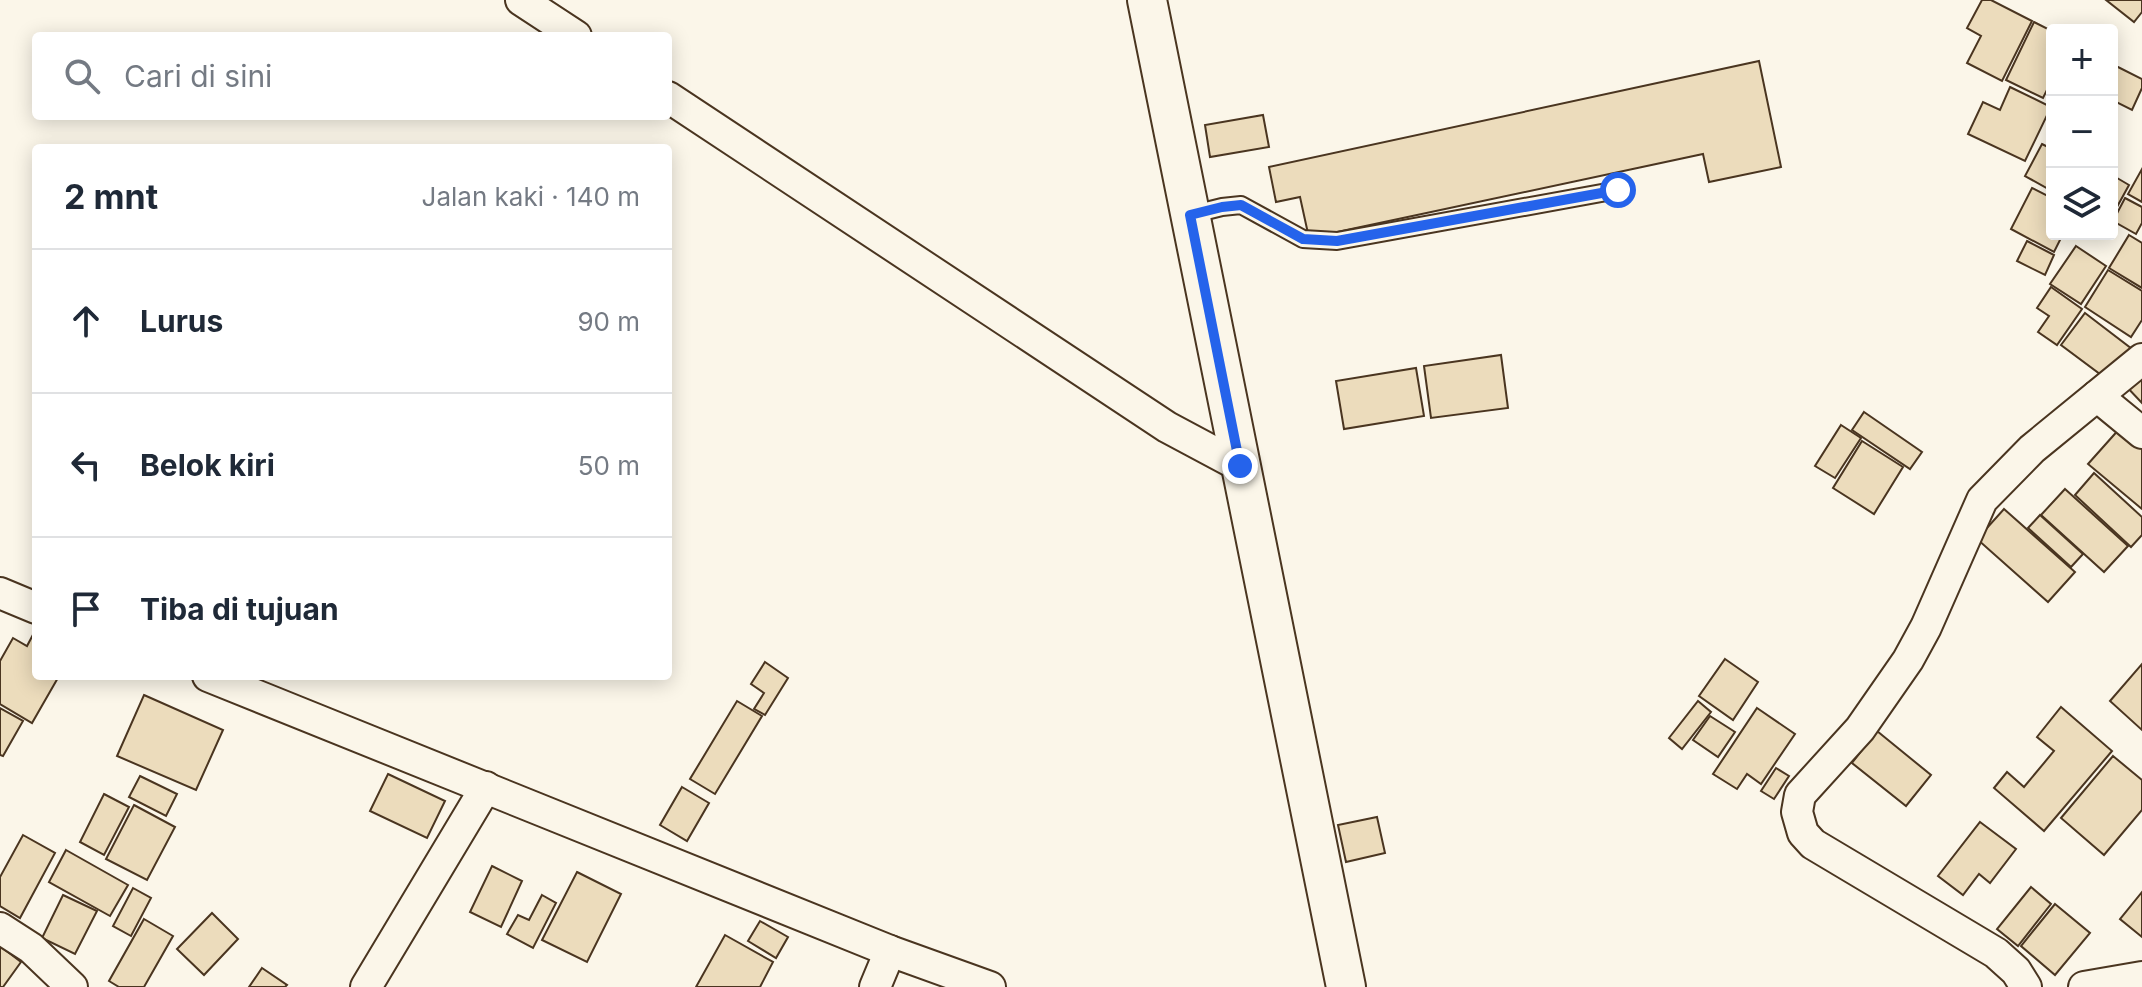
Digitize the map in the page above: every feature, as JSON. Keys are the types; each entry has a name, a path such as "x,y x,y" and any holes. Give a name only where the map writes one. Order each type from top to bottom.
{"street":[{"path":"521,0 570,32"},
{"path":"1147,0 1346,987"},
{"path":"672,100 1167,427 1240,466"},
{"path":"2026,987 2016,971 1996,953 1813,844 1803,833 1797,812 1800,795 1860,729 1908,660 1926,627 1982,500 2032,449 2142,359"},
{"path":"2097,396 2142,433"},
{"path":"0,593 32,606"},
{"path":"218,680 890,951 990,987"},
{"path":"366,987 486,787"},
{"path":"0,928 31,948 72,987"},
{"path":"875,987 890,951"},
{"path":"2084,987 2142,977"}],"lane":[{"path":"1190,215 1241,205 1303,239 1337,241 1618,190"}],"building":[{"path":"1982,0 1991,0 2032,21 2002,81 1967,63 1981,36 1967,28"},
{"path":"2106,0 2142,0 2142,12 2134,22"},
{"path":"2034,22 2046,28 2046,92 2043,98 2006,80"},
{"path":"1759,61 1781,167 1709,182 1703,154 1309,238 1300,197 1276,202 1269,167"},
{"path":"2118,67 2142,79 2142,88 2132,110 2118,103"},
{"path":"2010,87 2046,105 2046,117 2025,161 1968,134 1983,102 2000,110"},
{"path":"1263,115 1269,147 1210,157 1205,125"},
{"path":"2042,144 2046,146 2046,188 2025,176"},
{"path":"2142,169 2142,202 2128,194"},
{"path":"2118,179 2129,185 2118,205"},
{"path":"2032,188 2046,195 2046,240 2060,240 2054,252 2011,229"},
{"path":"2125,198 2142,207 2142,223 2136,234 2118,224 2118,211"},
{"path":"2129,235 2142,243 2142,288 2109,268"},
{"path":"2027,241 2054,255 2045,275 2017,261"},
{"path":"2076,246 2106,266 2081,304 2050,284"},
{"path":"2108,270 2142,291 2142,320 2131,337 2085,307"},
{"path":"2051,287 2082,309 2057,345 2038,332 2049,316 2037,308"},
{"path":"2085,313 2132,349 2108,380 2061,345"},
{"path":"1501,355 1508,408 1431,418 1424,366"},
{"path":"2142,367 2142,403 2124,384"},
{"path":"1416,368 1424,416 1344,429 1336,381"},
{"path":"1864,412 1922,452 1910,469 1852,430"},
{"path":"1841,425 1861,438 1835,478 1815,466"},
{"path":"2121,427 2142,445 2142,509 2088,464"},
{"path":"1862,441 1903,467 1874,514 1833,488"},
{"path":"2094,473 2142,517 2142,535 2131,547 2075,495"},
{"path":"2065,489 2128,546 2104,572 2041,515"},
{"path":"2004,509 2075,572 2048,602 1977,539"},
{"path":"2040,515 2083,554 2071,567 2028,528"},
{"path":"32,637 32,680 57,680 32,723 0,704 0,661 13,638 27,646"},
{"path":"1725,659 1758,682 1733,720 1699,696"},
{"path":"765,662 788,678 765,715 754,709 764,693 751,684"},
{"path":"2142,664 2142,730 2110,701"},
{"path":"144,695 223,730 196,790 117,756"},
{"path":"737,701 762,716 715,794 690,779"},
{"path":"1698,701 1711,712 1682,749 1669,738"},
{"path":"2061,707 2112,751 2044,831 1994,788 2007,772 2024,787 2054,751 2037,737"},
{"path":"0,708 23,721 3,756 0,755"},
{"path":"1757,708 1795,734 1761,784 1747,774 1737,789 1713,774"},
{"path":"1710,716 1735,732 1718,757 1693,740"},
{"path":"1877,731 1931,775 1906,806 1852,763"},
{"path":"2113,756 2142,780 2142,810 2104,855 2061,818"},
{"path":"1776,768 1789,776 1774,799 1761,791"},
{"path":"388,774 445,801 427,838 370,811"},
{"path":"140,776 177,794 166,816 129,797"},
{"path":"682,787 709,803 687,841 660,825"},
{"path":"104,794 129,807 104,855 80,842"},
{"path":"134,805 175,827 147,880 106,859"},
{"path":"1377,817 1385,853 1346,862 1338,825"},
{"path":"1980,822 2016,849 1990,883 1979,874 1963,895 1938,876"},
{"path":"23,835 55,853 20,918 0,906 0,877"},
{"path":"66,850 128,885 110,916 49,882"},
{"path":"492,866 522,881 501,927 470,912"},
{"path":"577,872 621,894 587,962 542,940"},
{"path":"2031,887 2051,904 2018,946 1997,929"},
{"path":"133,888 151,898 131,936 113,926"},
{"path":"2142,892 2142,937 2120,919"},
{"path":"63,895 97,911 75,954 42,938"},
{"path":"542,895 556,903 533,948 507,934 518,915 529,920"},
{"path":"2055,904 2090,933 2055,975 2021,946"},
{"path":"212,913 238,939 204,975 177,949"},
{"path":"144,919 173,936 144,987 119,987 109,981"},
{"path":"760,921 788,937 776,958 748,941"},
{"path":"725,935 773,962 760,987 696,987"},
{"path":"0,946 21,962 3,987 0,987"},
{"path":"262,968 287,985 249,987"}],"route":[{"path":"1240,466 1190,215 1241,205 1303,239 1337,241 1618,190"}]}
